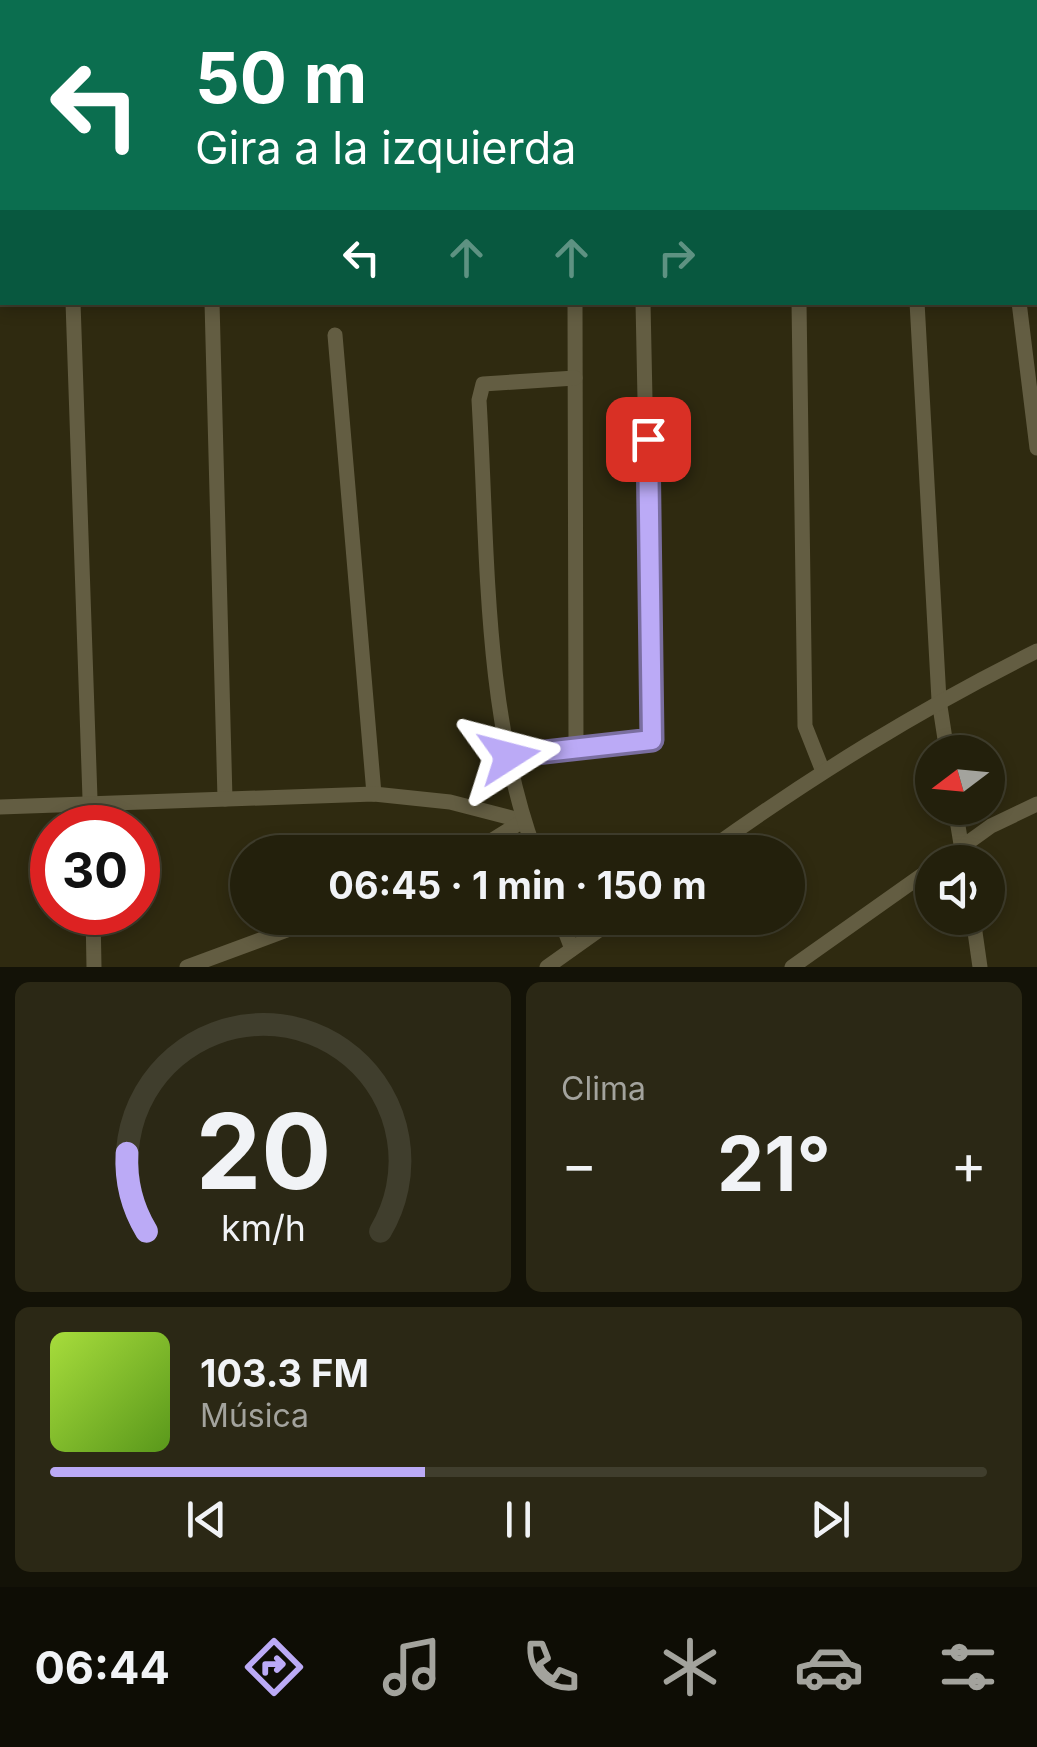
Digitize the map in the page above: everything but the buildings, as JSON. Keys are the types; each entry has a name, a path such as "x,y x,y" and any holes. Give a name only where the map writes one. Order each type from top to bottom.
{"street":[{"path":"73,305 91,805 374,794 450,802 523,821"},
{"path":"212,305 225,799"},
{"path":"575,305 576,746"},
{"path":"509,756 652,740 643,305"},
{"path":"799,305 805,726 822,769"},
{"path":"917,305 939,700 944,735"},
{"path":"1019,305 1037,448"},
{"path":"336,335 374,794"},
{"path":"528,835 509,756 493,637 479,400 483,384 575,378"},
{"path":"730,835 822,769 939,700 1037,651"},
{"path":"973,845 991,826 1037,804"},
{"path":"0,808 30,807"},
{"path":"500,835 523,821"},
{"path":"792,967 915,880"},
{"path":"93,935 94,967"},
{"path":"187,967 273,935"},
{"path":"567,935 572,949"},
{"path":"547,967 592,935"},
{"path":"975,935 980,967"}],"route":[{"path":"509,756 652,740 648,439"}]}
